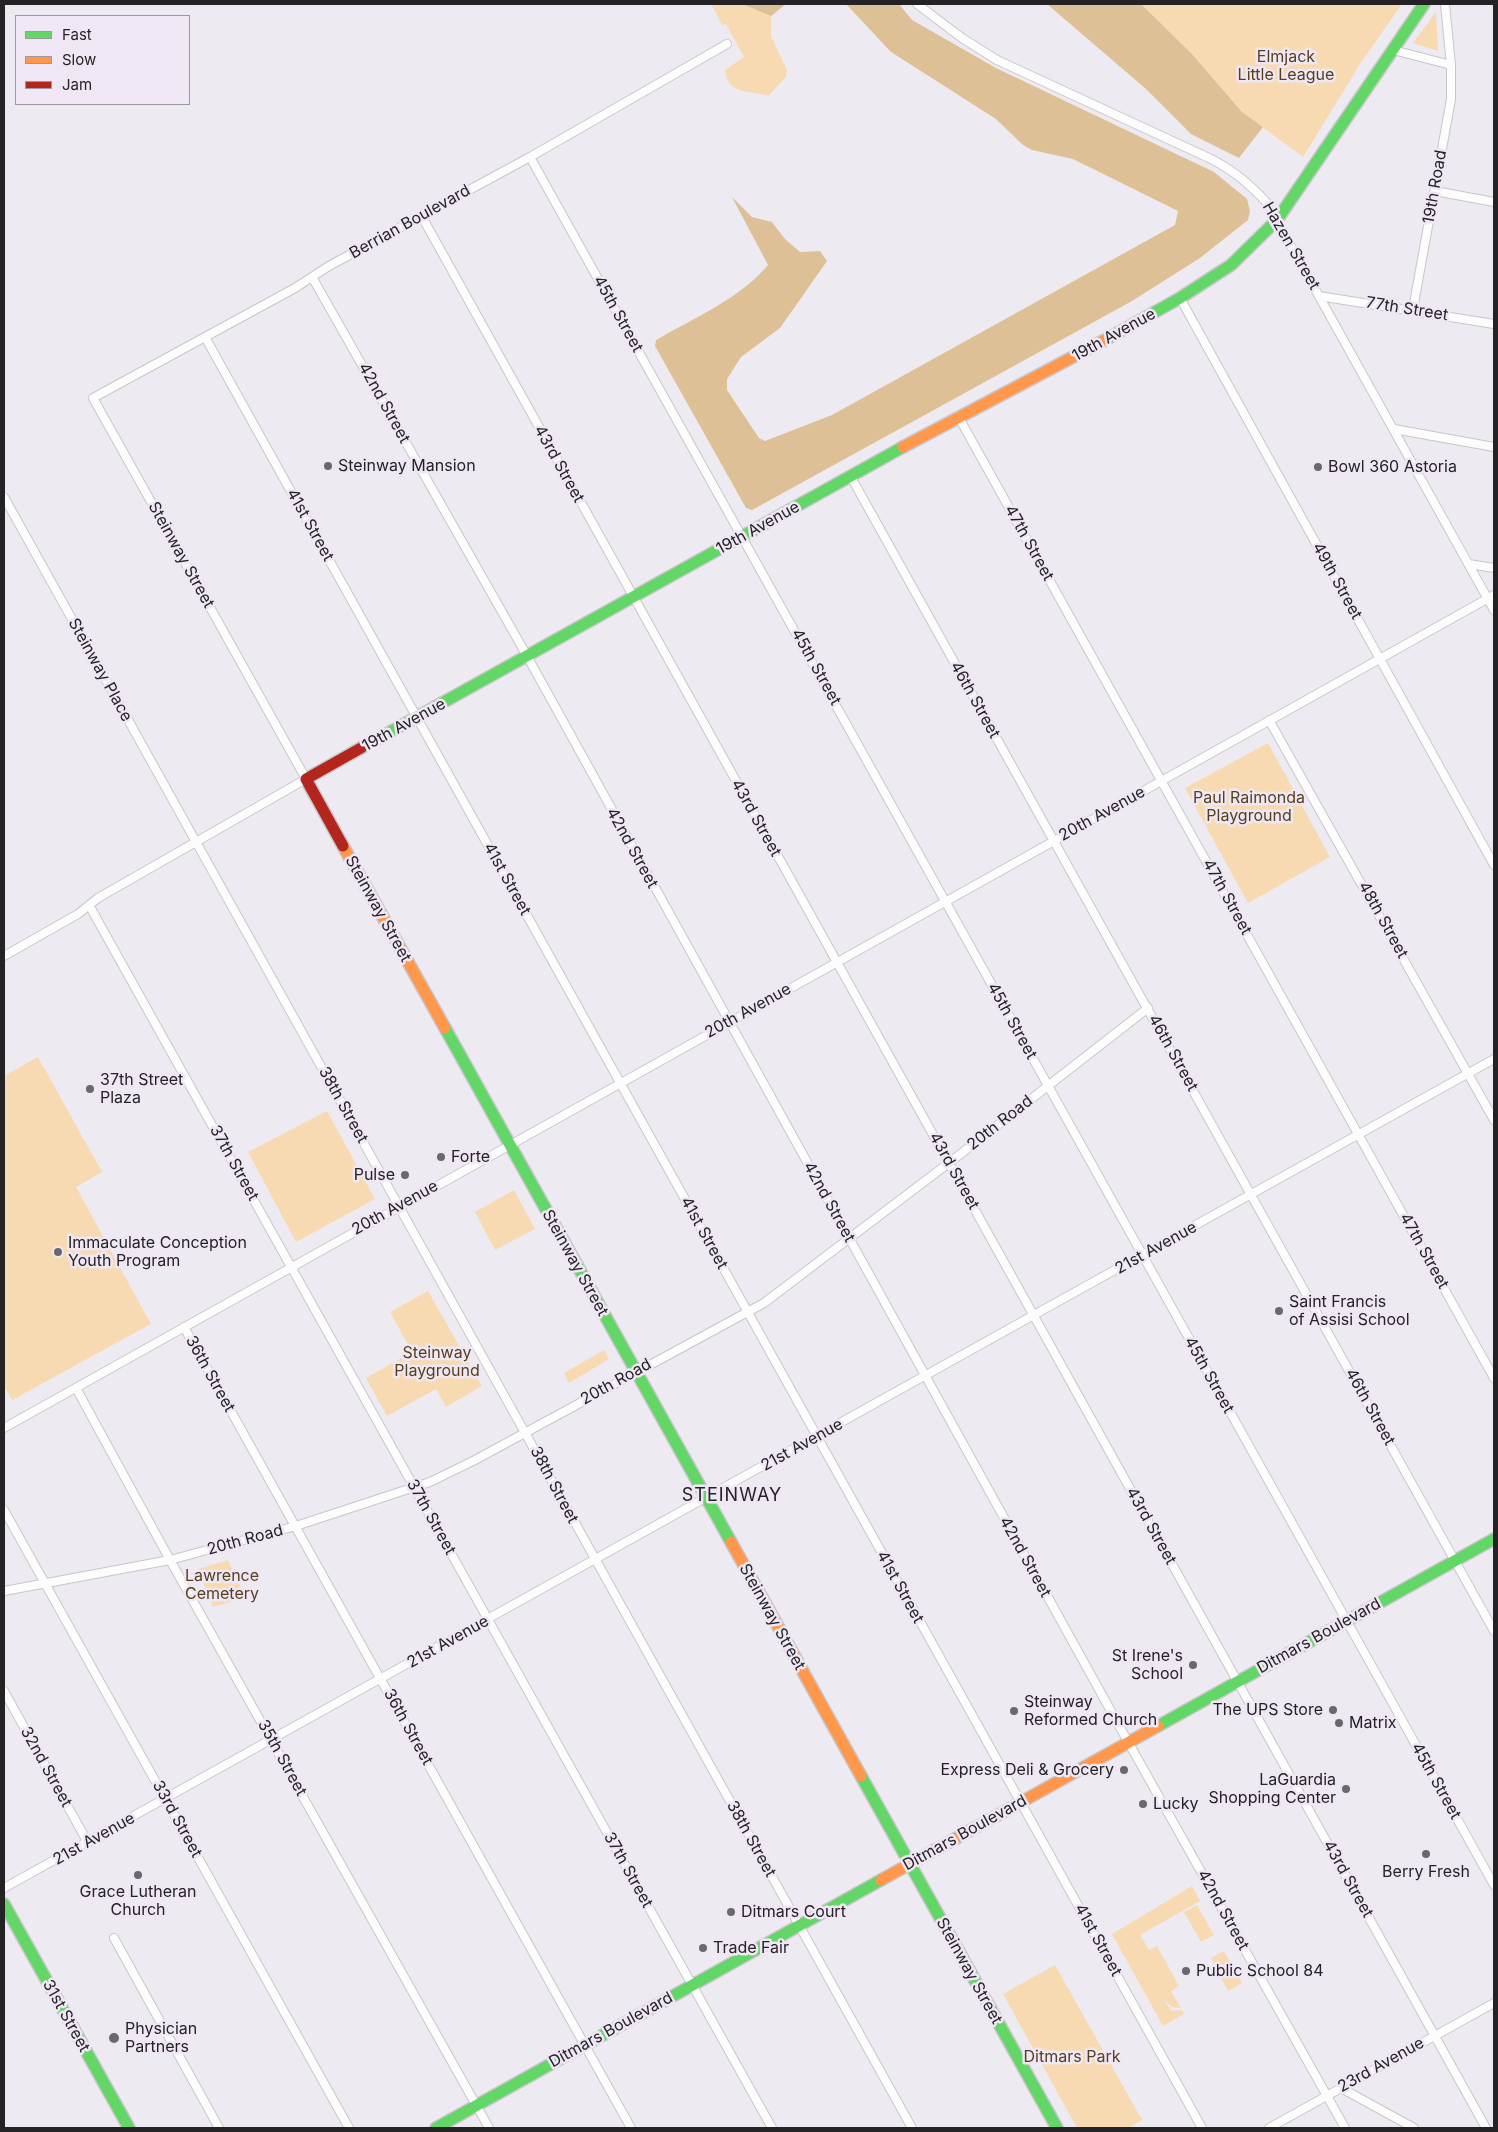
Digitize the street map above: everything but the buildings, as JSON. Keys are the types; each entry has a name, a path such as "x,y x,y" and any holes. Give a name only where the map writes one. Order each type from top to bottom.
{"street":[{"name":"19th Avenue","path":"4,956 78,914 98,898 306,779 958,416 1070,359 1180,298 1231,265 1277,220 1424,4"},
{"name":"19th Road","path":"1412,309 1451,99 1451,65 1445,4"},
{"name":"Hazen Street","path":"920,7 962,38 997,60 1224,165 1251,186 1267,203 1277,220 1469,564 1491,597 1494,610"},
{"name":"Berrian Boulevard","path":"93,398 421,215 530,157 727,44"},
{"path":"1393,50 1451,65"},
{"name":"45th Street","path":"530,157 1494,1886"},
{"path":"1435,191 1494,202"},
{"name":"43rd Street","path":"421,215 836,962 950,1162 1486,2128"},
{"name":"42nd Street","path":"312,276 527,656 1128,1743 1346,2128"},
{"name":"77th Street","path":"1319,296 1412,309 1494,324"},
{"name":"49th Street","path":"1180,298 1494,865"},
{"name":"41st Street","path":"205,337 1202,2128"},
{"name":"Steinway Street","path":"93,398 1057,2128"},
{"name":"47th Street","path":"958,416 1494,1378"},
{"path":"1394,429 1494,447"},
{"name":"46th Street","path":"851,477 1494,1630"},
{"name":"Steinway Place","path":"4,497 196,842"},
{"path":"1469,564 1494,568"},
{"name":"20th Avenue","path":"4,1428 509,1144 1491,597"},
{"name":"48th Street","path":"1269,720 1494,1120"},
{"name":"38th Street","path":"196,842 912,2128"},
{"name":"37th Street","path":"89,905 772,2128"},
{"name":"20th Road","path":"4,1591 170,1560 296,1526 430,1482 764,1303 1148,1008"},
{"name":"21st Avenue","path":"4,1888 1494,1059"},
{"name":"36th Street","path":"184,1327 586,2044 631,2128"},
{"name":"35th Street","path":"76,1388 170,1560 489,2128"},
{"name":"33rd Street","path":"4,1510 349,2128"},
{"name":"Ditmars Boulevard","path":"436,2128 1494,1539"},
{"name":"32nd Street","path":"4,1692 88,1842"},
{"name":"31st Street","path":"4,1904 129,2128"},
{"path":"114,1938 219,2128"},
{"name":"23rd Avenue","path":"1269,2128 1494,2003"},
{"path":"1342,2088 1400,2125 1414,2128"}],"green space":[{"path":"711,4 742,4 771,16 771,36 787,70 786,77 768,96 740,90 730,84 725,70 744,57 726,24 722,25"},
{"name":"Elmjack Little League","path":"1141,4 1402,4 1362,61 1303,157 1242,112 1192,54"},
{"path":"1436,12 1438,51 1413,43"},
{"name":"Paul Raimonda Playground","path":"1268,743 1330,857 1248,903 1185,788"},
{"name":"Immaculate Conception Youth Program","path":"38,1057 102,1172 76,1187 151,1324 12,1400 4,1386 4,1076"},
{"path":"327,1111 375,1199 296,1242 248,1152"},
{"path":"514,1190 535,1229 495,1250 475,1212"},
{"name":"Steinway Playground","path":"428,1291 482,1386 446,1407 436,1389 387,1416 366,1378 412,1352 390,1312"},
{"path":"604,1350 609,1359 569,1383 564,1373"},
{"name":"Lawrence Cemetery","path":"228,1560 243,1592 237,1600 213,1607 198,1569"},
{"path":"1192,1886 1200,1901 1140,1935 1149,1950 1157,1946 1179,1986 1171,1991 1181,2008 1172,2007 1163,1999 1172,2011 1182,2010 1184,2014 1163,2026 1112,1934"},
{"path":"1197,1905 1214,1935 1201,1942 1184,1912"},
{"path":"1224,1951 1242,1983 1228,1991 1211,1958"},
{"name":"Ditmars Park","path":"1055,1965 1142,2120 1128,2128 1077,2128 1003,1994"}],"shaded area":[{"path":"742,4 786,4 771,16"},
{"path":"846,4 899,4 912,20 996,68 1214,172 1247,199 1250,211 1248,220 1200,258 1132,301 752,510 746,508 655,346 656,340 744,288 768,265 732,197 752,217 772,222 785,239 800,252 820,251 827,261 780,328 741,357 727,379 727,390 759,438 765,441 832,415 1175,225 1178,211 1073,159 1032,150 1023,145 996,119 891,52"},
{"path":"1047,4 1141,4 1192,54 1242,112 1263,127 1239,158 1191,134 1146,89"}],"traffic: fast":[{"path":"1105,340 1180,298 1231,265 1277,220 1424,4"},
{"path":"361,748 903,447"},
{"path":"445,1028 731,1542"},
{"path":"1158,1726 1494,1539"},
{"path":"861,1776 1057,2128"},
{"path":"436,2128 881,1880"},
{"path":"4,1904 129,2128"}],"traffic: slow":[{"path":"903,447 1105,340"},
{"path":"343,846 445,1028"},
{"path":"731,1542 861,1776"},
{"path":"881,1880 1158,1726"}],"traffic: jam":[{"path":"343,846 306,779 361,748"}],"place":[{"name":"Steinway Mansion","path":"328,466"},
{"name":"Bowl 360 Astoria","path":"1318,467"},
{"name":"37th Street Plaza","path":"90,1089"},
{"name":"Forte","path":"441,1157"},
{"name":"Pulse","path":"405,1175"},
{"name":"Immaculate Conception Youth Program","path":"58,1252"},
{"name":"Saint Francis of Assisi School","path":"1279,1311"},
{"name":"St Irene's School","path":"1193,1665"},
{"name":"The UPS Store","path":"1333,1710"},
{"name":"Steinway Reformed Church","path":"1014,1711"},
{"name":"Matrix","path":"1339,1723"},
{"name":"Express Deli & Grocery","path":"1124,1770"},
{"name":"LaGuardia Shopping Center","path":"1346,1789"},
{"name":"Lucky","path":"1143,1804"},
{"name":"Berry Fresh","path":"1426,1854"},
{"name":"Grace Lutheran Church","path":"138,1875"},
{"name":"Ditmars Court","path":"731,1912"},
{"name":"Trade Fair","path":"703,1948"},
{"name":"Public School 84","path":"1186,1971"},
{"name":"Physician Partners","path":"114,2038"}],"district":[{"name":"STEINWAY","path":"732,1496"}]}
